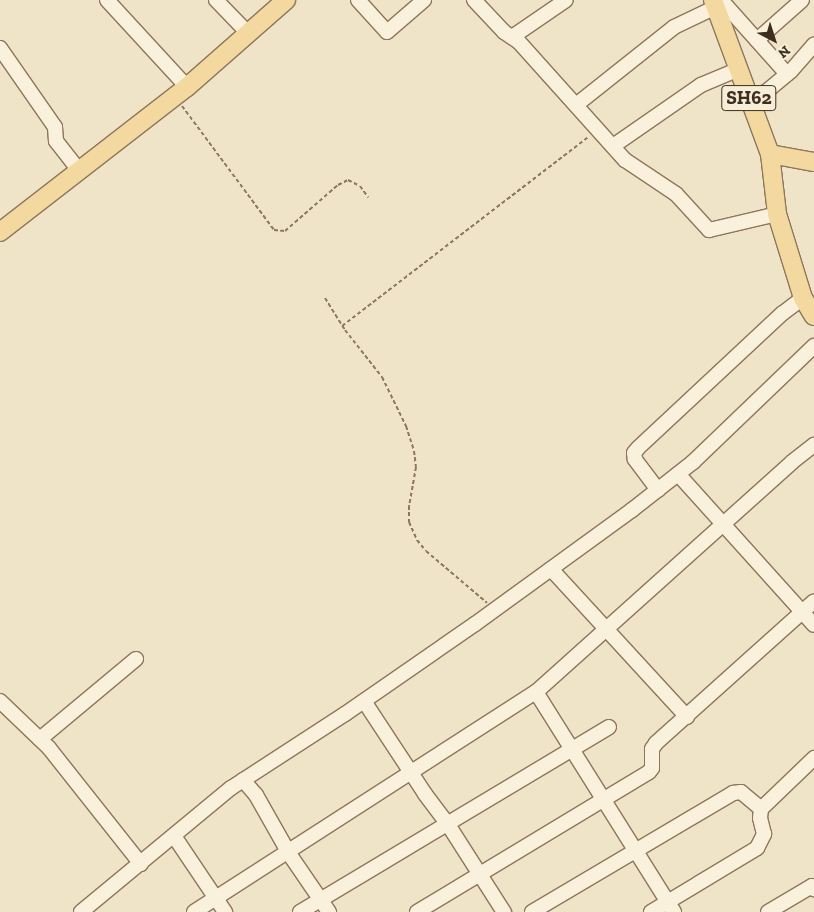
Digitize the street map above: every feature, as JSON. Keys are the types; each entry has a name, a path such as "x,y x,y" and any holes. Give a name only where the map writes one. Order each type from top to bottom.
{"main road":[{"path":"0,232 180,92 286,0"},
{"name":"SH62","path":"717,2 770,154"},
{"path":"814,162 770,154 777,214 803,298 814,316"}],"street":[{"path":"107,0 180,92"},
{"path":"216,0 248,33"},
{"path":"358,0 387,32 424,0"},
{"path":"474,0 504,32 519,42 626,160 676,194 709,230 777,214"},
{"path":"512,37 566,0"},
{"path":"757,40 802,0"},
{"path":"576,105 674,26 717,2 757,40 788,74"},
{"path":"750,100 767,91 788,74 814,45"},
{"path":"0,48 54,127 56,142 79,170"},
{"path":"612,146 701,85 739,69"},
{"path":"658,490 635,458 634,453 783,313 803,298"},
{"path":"81,912 243,780 364,701 494,610 658,490 678,474 814,346"},
{"path":"194,912 485,727 536,692 607,630 722,524 814,445"},
{"path":"678,474 814,625"},
{"path":"551,569 688,717"},
{"path":"417,912 649,772 652,768 654,745 688,717 814,601"},
{"path":"40,740 136,659"},
{"path":"536,692 637,851 670,907"},
{"path":"0,701 40,740 141,864"},
{"path":"364,701 447,823 504,912"},
{"path":"300,912 609,727"},
{"path":"651,912 670,907 756,848 764,834 760,818 761,809 814,758"},
{"path":"243,780 256,795 288,851 329,912"},
{"path":"532,912 733,793 741,792 761,809"},
{"path":"174,836 225,912"},
{"path":"768,912 812,886 814,889"}],"path":[{"path":"180,92 274,230 285,231 338,185 348,180 360,186 368,197"},
{"path":"342,326 598,129"},
{"path":"325,298 342,326 382,377 406,426 414,451 416,467 409,506 409,522 417,540 426,551 494,610"}]}
